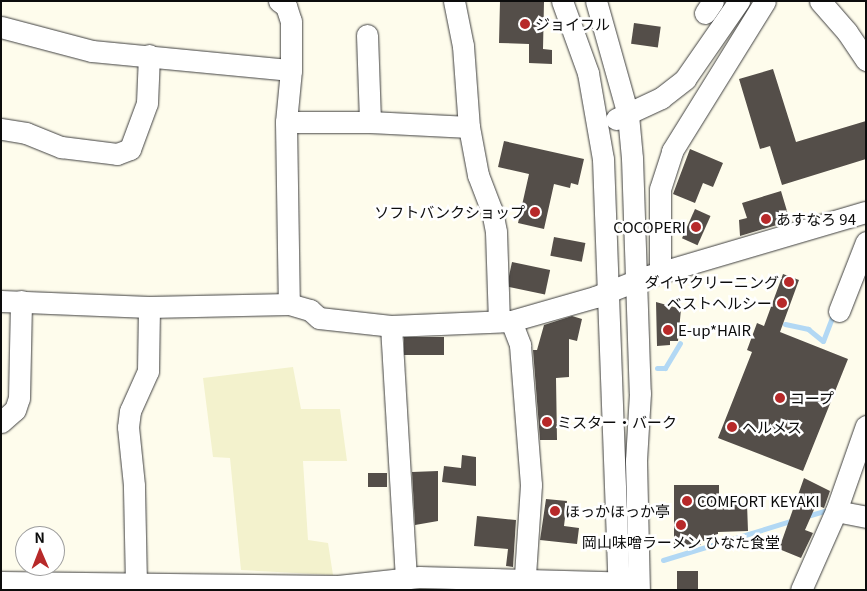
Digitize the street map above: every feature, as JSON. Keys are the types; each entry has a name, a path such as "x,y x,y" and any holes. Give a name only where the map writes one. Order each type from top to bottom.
{"street":[{"path":"279,1 286,6 291,21 291,70 286,122 289,304"},
{"path":"454,1 463,46 469,127 478,175 492,211 496,232 505,321 520,345 531,485 525,584"},
{"path":"562,1 588,73 600,125 608,291 628,586"},
{"path":"596,1 628,114 640,393 628,586"},
{"path":"600,125 661,98 685,79 739,1"},
{"path":"660,273 660,188 672,151 765,1"},
{"path":"820,1 847,32 866,60"},
{"path":"1,28 92,51 291,70"},
{"path":"367,35 370,122"},
{"path":"2,130 26,133 61,147 117,154 130,149 147,103 149,55"},
{"path":"286,122 370,122 469,127"},
{"path":"1,422 15,410 19,398 11,301 149,307 289,304 310,310 319,318 390,326 505,321 866,212"},
{"path":"839,311 866,242"},
{"path":"136,584 134,485 128,427 130,411 148,371 149,307"},
{"path":"390,326 415,582"},
{"path":"801,590 836,511 866,426"},
{"path":"836,511 866,518"},
{"path":"1,582 28,586 136,584 163,587 338,586 415,582 628,586"}],"green space":[{"path":"293,367 301,409 340,409 347,461 303,461 308,540 328,543 333,575 241,570 230,458 213,457 203,378"}],"building":[{"path":"500,1 544,2 543,49 552,50 552,64 529,63 529,44 499,43"},
{"path":"634,23 661,27 658,48 631,44"},
{"path":"773,69 796,142 866,121 866,159 782,185 770,146 760,149 739,79"},
{"path":"504,141 584,159 578,185 571,183 570,188 554,184 544,229 518,223 529,174 498,167"},
{"path":"690,149 723,163 713,187 703,183 695,203 673,194"},
{"name":"あすなろ 94","path":"781,191 790,221 740,236 739,220 747,218 742,203"},
{"path":"695,209 711,216 698,245 682,238"},
{"path":"554,237 585,243 582,262 550,256"},
{"path":"512,262 550,270 545,295 507,286"},
{"path":"783,274 799,280 780,332 848,359 803,471 718,438 752,352 747,350 757,323 764,326"},
{"path":"656,302 681,309 678,341 670,341 670,345 657,346"},
{"path":"572,316 582,319 577,341 569,339 569,377 556,378 557,440 540,440 533,350 537,350 544,325"},
{"path":"404,337 444,337 444,355 404,355"},
{"path":"462,455 476,457 476,486 442,482 444,466 461,468"},
{"path":"438,471 438,521 415,525 412,472"},
{"path":"368,473 387,473 387,487 368,487"},
{"path":"804,478 830,491 824,508 816,505 805,530 813,533 801,558 779,549"},
{"path":"674,485 719,485 719,504 747,503 748,531 718,532 718,541 701,541 701,545 674,546"},
{"path":"546,499 567,501 564,526 579,528 577,544 540,540"},
{"path":"477,516 516,520 513,567 506,566 508,549 474,546"},
{"path":"677,571 698,571 698,590 677,590"}],"waterway":[{"path":"785,324 808,329 823,341 834,313"},
{"path":"657,368 665,368 680,343"},
{"path":"807,516 828,510"},
{"path":"663,560 794,520"}],"place":[{"name":"ジョイフル","path":"525,24"},
{"name":"ソフトバンクショップ","path":"535,212"},
{"name":"あすなろ 94","path":"766,219"},
{"name":"COCOPERI","path":"696,227"},
{"name":"ダイヤクリーニング","path":"789,282"},
{"name":"ベストヘルシー","path":"782,303"},
{"name":"E-up*HAIR","path":"668,330"},
{"name":"コープ","path":"780,398"},
{"name":"ミスター・バーク","path":"547,422"},
{"name":"ヘルメス","path":"732,427"},
{"name":"COMFORT KEYAKI","path":"687,501"},
{"name":"ほっかほっか亭","path":"555,511"},
{"name":"岡山味噌ラーメン ひなた食堂","path":"681,525"}]}
